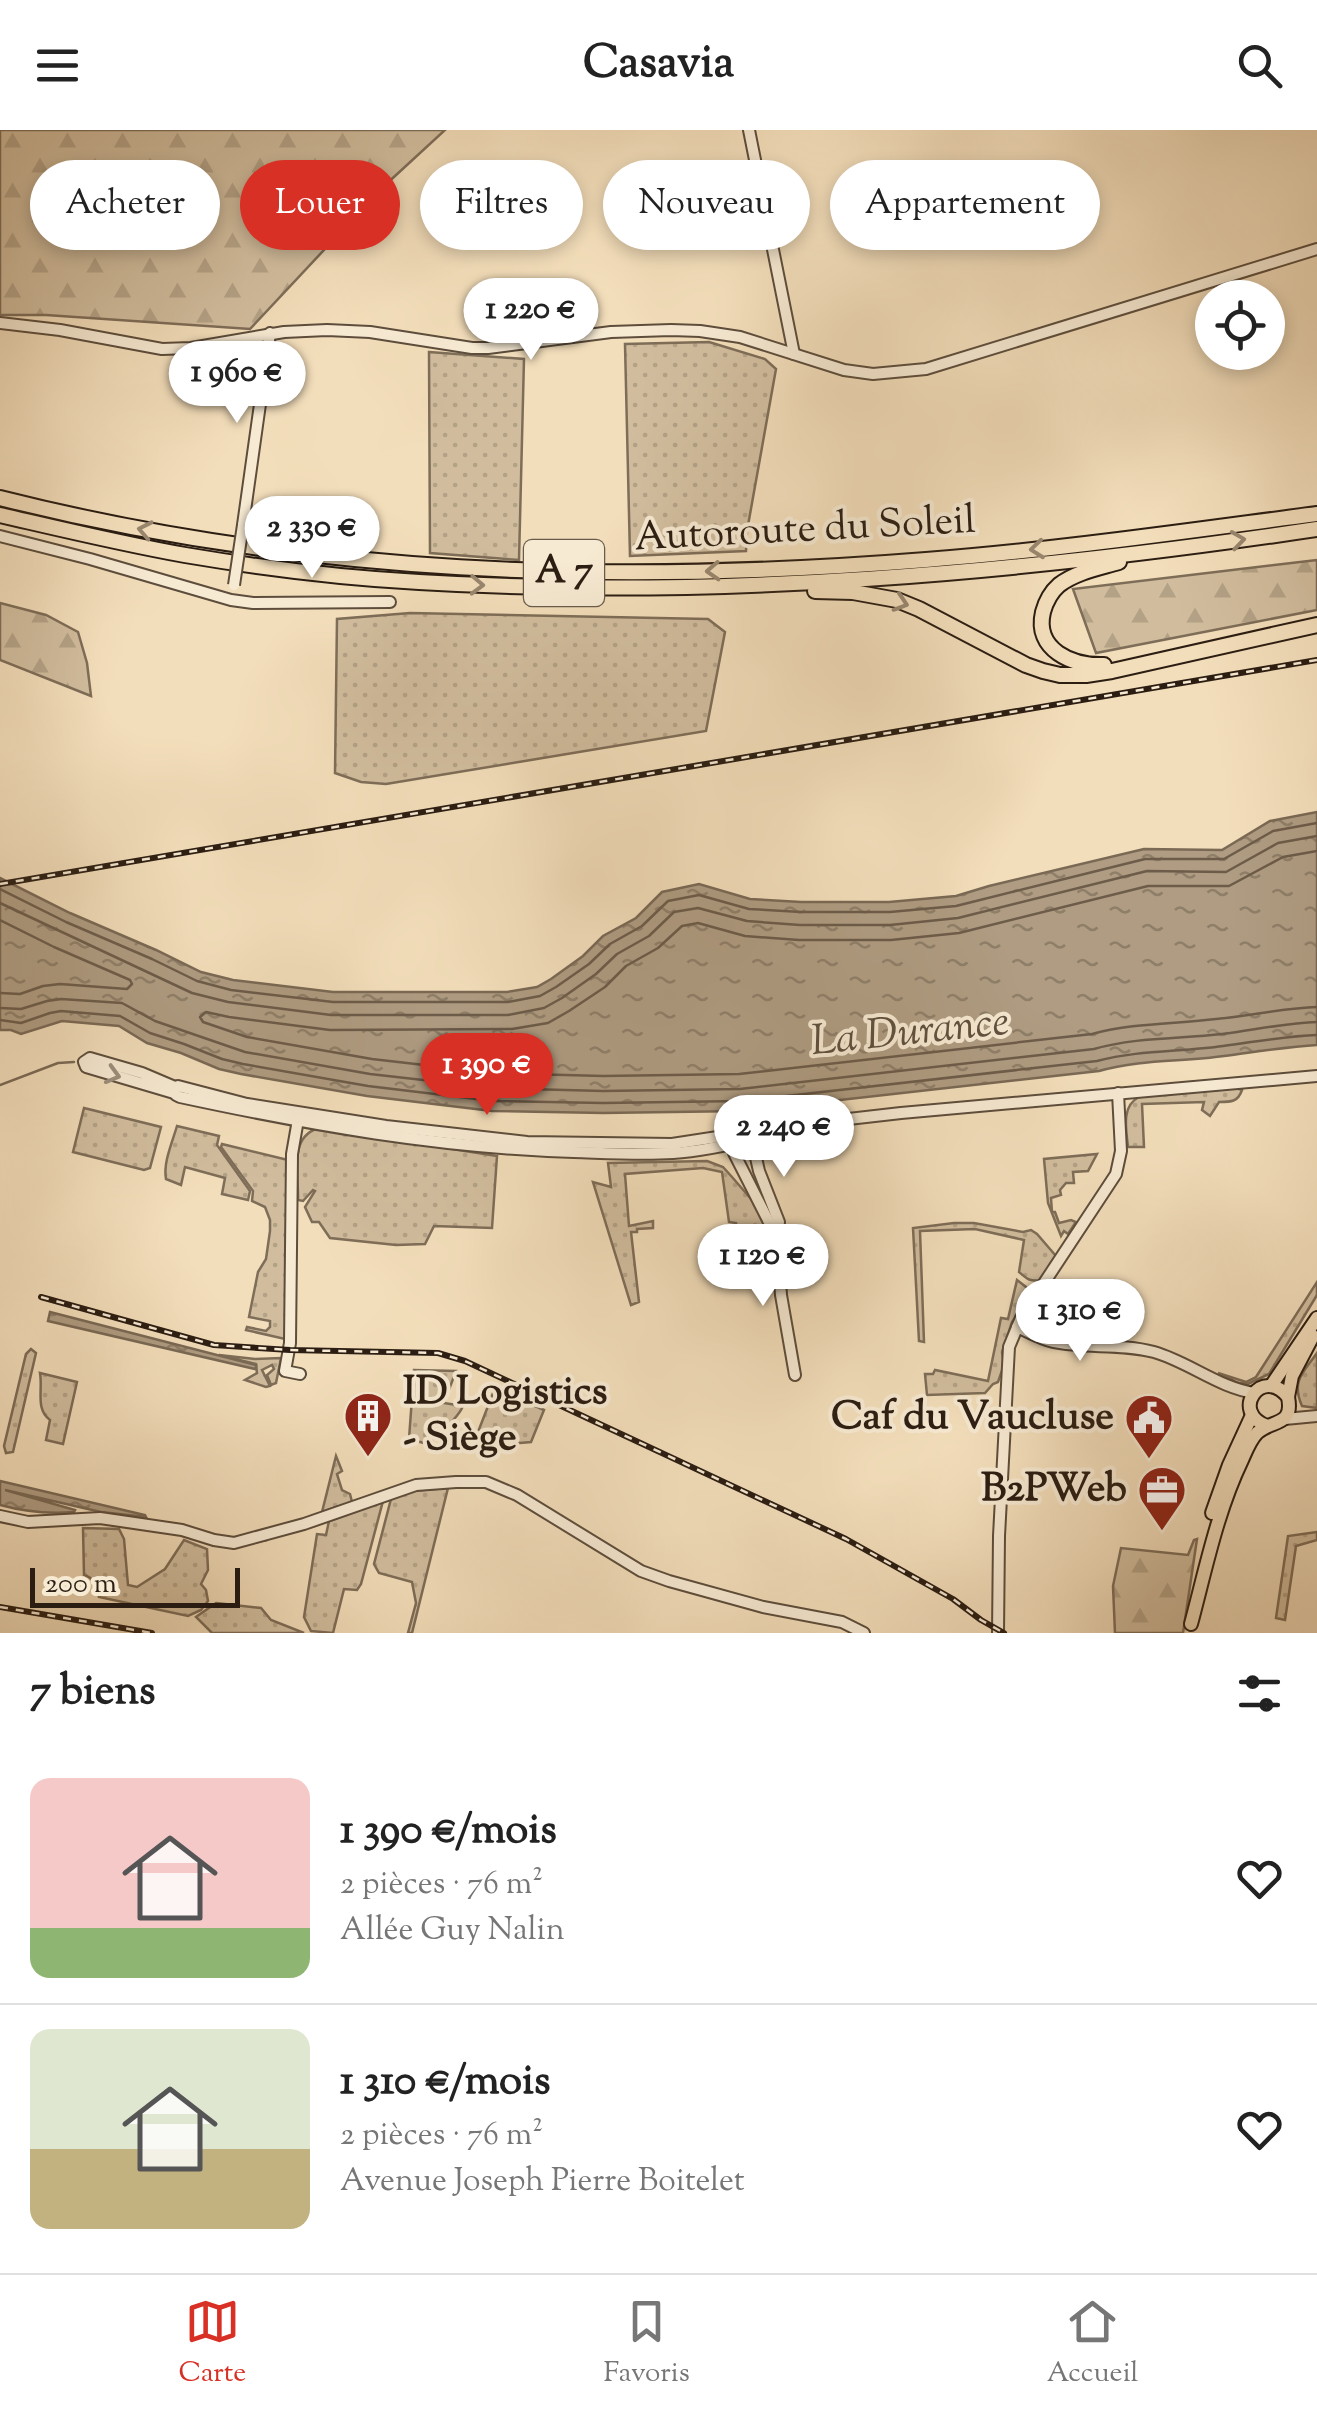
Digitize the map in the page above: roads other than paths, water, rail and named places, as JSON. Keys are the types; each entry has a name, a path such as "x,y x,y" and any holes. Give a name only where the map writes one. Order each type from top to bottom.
{"highway":[{"name":"Autoroute du Soleil","path":"0,498 172,536 304,555 557,573 686,573 924,560 1317,514"},
{"path":"1134,537 1198,522 1317,505"},
{"name":"Autoroute du Soleil","path":"0,515 186,555 302,571 416,582 566,588 700,588 936,575 1317,529"},
{"path":"1158,551 1074,576 1056,588 1041,619 1043,636 1050,647 1070,662 1111,665 1317,622"},
{"path":"700,588 734,593 840,591 896,600 1026,665 1060,675 1099,674 1317,622"}],"main road":[{"path":"1271,1386 1317,1318"},
{"path":"1191,1628 1232,1480 1253,1438 1277,1424 1287,1408 1292,1376 1317,1328"},
{"path":"1191,1628 1205,1536 1259,1388 1278,1388 1287,1408"},
{"path":"1252,1404 1256,1420 1268,1426"}],"street":[{"path":"749,130 794,354"},
{"path":"0,324 176,350 270,334 341,330 488,348 611,332 671,330 727,334 844,370 873,374 926,368 1317,250"},
{"path":"231,600 270,334"},
{"path":"0,536 231,600 390,602"},
{"path":"85,1054 142,1073 174,1090 380,1135 482,1147 657,1154 744,1142 828,1121"},
{"path":"298,1117 527,1142 744,1142 828,1121 1317,1076"},
{"path":"998,1633 1009,1347 1017,1327 1116,1174 1122,1142 1118,1093"},
{"path":"298,1117 292,1154 290,1343 285,1371 300,1374"},
{"path":"744,1142 779,1222 781,1295 795,1376"},
{"path":"744,1142 777,1237"},
{"path":"1017,1327 1052,1342 1152,1352 1238,1390 1252,1404"},
{"path":"1287,1408 1312,1416"},
{"path":"0,1516 28,1522 100,1518 182,1530 234,1543 291,1528 416,1485 486,1482 517,1494 642,1571 744,1602 842,1622 864,1633"}],"water":[{"name":"La Durance","path":"1317,812 1317,1045 742,1111 603,1113 492,1111 367,1096 241,1074 147,1043 119,1026 62,1021 21,1034 0,1030 0,878 201,972 233,980 333,992 507,992 537,987 551,979 603,936 636,918 662,892 699,884 750,899 801,902 889,902 956,896 1144,849 1222,850 1270,821"},
{"path":"50,1312 256,1365 256,1367 48,1321"},
{"path":"0,1481 146,1517 101,1512 5,1490 75,1510 46,1513 0,1505"}],"waterway":[{"path":"0,1085 58,1063 74,1062"},
{"path":"235,1547 267,1540"}],"railway":[{"path":"0,884 1317,660"},
{"path":"41,1297 214,1345 438,1353 465,1361 846,1539 953,1599 1004,1633"},
{"path":"0,1607 152,1633"}],"place":[{"name":"ID Logistics - Siège","path":"368,1458"},
{"name":"Caf du Vaucluse","path":"1149,1460"},
{"name":"B2PWeb","path":"1162,1532"}]}
